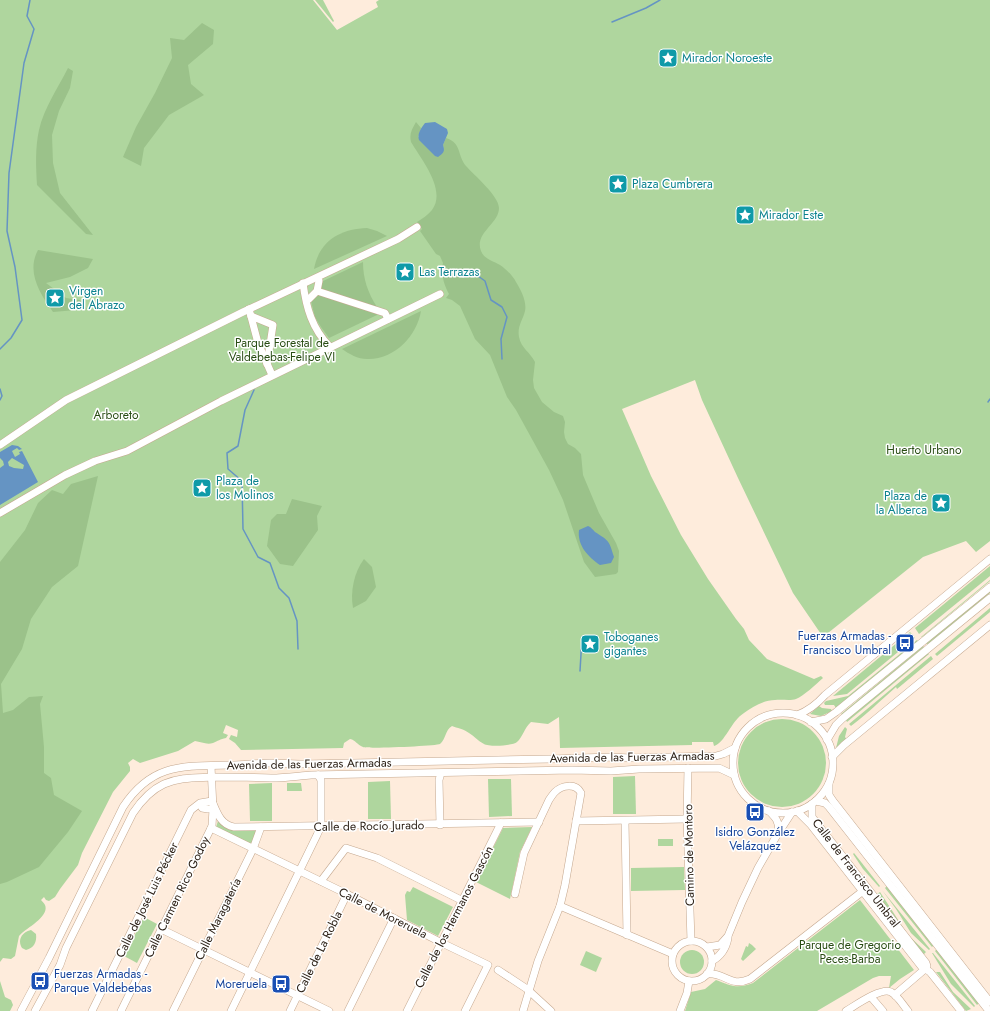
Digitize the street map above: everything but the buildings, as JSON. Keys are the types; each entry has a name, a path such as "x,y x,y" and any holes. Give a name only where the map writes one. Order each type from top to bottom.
{"street":[{"path":"0,445 66,400 250,313 303,283 398,239 417,227"},
{"path":"310,299 318,291 319,281"},
{"path":"303,283 310,318 320,336 330,347"},
{"path":"318,291 386,313 388,319"},
{"path":"0,513 65,474 95,461 127,451 272,375 440,294"},
{"path":"250,313 258,343 272,375"},
{"path":"250,313 273,325 267,365"},
{"path":"795,812 780,813 758,807 749,800 739,788 734,775 733,758 735,748 743,732 758,719 777,713 797,714 805,712 819,702 825,695 990,559"},
{"path":"812,722 826,719 836,712 990,587"},
{"path":"827,740 836,725 842,719 990,598"},
{"path":"832,757 844,745 990,625"},
{"path":"797,714 812,722 827,740 832,757 829,796 833,802 990,1002"},
{"name":"Avenida de las Fuerzas Armadas","path":"21,1011 49,958 123,807 132,794 151,778 166,771 185,767 270,763 304,764 551,759 611,756 630,758 716,756 724,754 735,748"},
{"name":"Calle Carmen Rico Godoy","path":"121,1011 213,823 207,806 212,777 211,766"},
{"name":"Avenida de las Fuerzas Armadas","path":"35,1011 60,965 66,948 138,805 148,794 168,782 186,778 212,777 285,777 572,770 611,771 688,768 719,768 734,775"},
{"name":"Camino de Montoro","path":"688,768 691,941"},
{"path":"440,825 439,780 441,773"},
{"path":"231,1011 321,826 321,780 318,775"},
{"path":"776,835 795,812 814,802 829,783"},
{"path":"515,894 524,853 549,800 560,788 567,786 579,789 581,793 560,906 543,946 523,1011"},
{"name":"Calle de Francisco Umbral","path":"795,812 805,817 921,966 925,969 927,966 926,963 812,817 814,802 825,803 830,807 989,1011"},
{"name":"Calle de José Luis Pécker","path":"92,1011 191,810 200,803 207,806"},
{"path":"192,814 198,809 207,806 208,821"},
{"name":"Calle de Rocío Jurado","path":"207,806 230,826 440,825 539,822"},
{"path":"712,961 725,949 728,936 742,902 776,835 779,826 778,821 769,811"},
{"path":"576,821 688,819"},
{"path":"625,820 628,935"},
{"name":"Calle de los Hermanos Gascón","path":"407,1011 501,823"},
{"name":"Calle Maragatería","path":"173,1011 253,849 261,827"},
{"name":"Calle de Moreruela","path":"211,828 321,881 488,965 465,1011"},
{"path":"321,881 346,848 377,858 463,901"},
{"path":"708,974 714,974 736,983 743,983 863,891"},
{"name":"Calle de La Robla","path":"290,1011 347,894"},
{"path":"560,906 674,954"},
{"path":"348,1011 394,918"},
{"path":"161,929 329,1011"},
{"path":"707,947 720,945 728,936"},
{"path":"691,941 707,947 711,954 712,961 708,974 701,979 689,981 678,976 674,971 672,960 680,945 691,941"},
{"path":"896,996 897,993 925,969 930,972 961,1011"},
{"path":"498,970 529,991 552,1011"},
{"path":"680,1011 687,993 689,981"},
{"path":"24,1011 29,1002 32,988"},
{"path":"846,1011 884,991 890,991 908,1011"},
{"path":"871,997 883,1011"}],"green space":[{"name":"Parque Forestal de Valdebebas-Felipe VI","path":"0,0 313,0 337,30 378,7 376,2 379,0 990,0 990,541 976,552 966,541 923,557 823,637 793,593 702,400 695,380 622,409 651,476 681,535 708,579 744,629 749,640 767,659 814,679 821,676 823,678 796,699 771,700 751,708 735,721 722,741 714,746 713,742 692,742 692,745 560,748 559,717 548,724 531,722 517,742 506,745 491,746 484,744 467,732 452,726 448,730 442,742 436,745 368,748 361,746 354,740 350,739 344,743 343,748 241,750 229,739 231,735 237,737 238,730 226,725 223,733 228,735 226,738 211,744 195,741 178,751 140,763 133,759 128,763 130,771 113,792 82,853 78,865 55,897 49,901 44,897 41,900 46,909 44,914 19,936 15,956 11,959 3,958 0,962"},
{"path":"315,0 323,0 334,21 333,22"},
{"path":"202,23 214,30 213,44 188,65 191,84 204,95 169,115 144,148 141,166 123,157 136,127 172,58 170,38 184,40"},
{"path":"68,68 73,71 70,88 59,111 52,135 53,163 60,193 93,235 86,234 37,185 36,151 41,122"},
{"path":"416,122 421,128 418,137 444,149 443,145 446,138 455,143 463,162 486,186 498,203 498,214 481,239 481,251 486,258 505,268 515,280 522,292 525,307 519,326 519,337 520,341 535,362 533,380 534,388 542,402 554,412 563,416 565,422 565,438 568,444 581,454 583,475 599,513 619,551 618,572 616,574 595,577 584,562 563,500 549,470 516,410 507,397 490,355 475,339 460,306 452,300 446,298 449,294 443,278 443,263 440,256 436,254 420,231 422,229 417,222 432,210 436,202 436,193 435,184 431,175 410,139 412,129"},
{"path":"367,228 387,236 314,269 321,251 332,238 348,231"},
{"path":"38,250 93,259 88,268 70,277 46,283 66,298 80,300 87,309 53,312 43,298 34,275 33,266"},
{"path":"363,262 365,280 377,307 377,315 329,338 315,317 311,300 321,282"},
{"path":"421,311 415,329 403,345 395,351 377,358 364,359 354,356 342,349"},
{"path":"98,476 78,566 52,587 31,619 22,649 1,684 3,713 13,710 29,697 43,696 40,704 44,747 44,773 51,778 54,795 82,811 68,832 39,867 0,884 0,562 25,530 38,503 52,490 63,494 71,484"},
{"path":"292,499 322,506 317,516 318,530 293,566 280,564 267,546 271,520 277,514 286,514"},
{"path":"364,559 372,567 376,587 366,601 353,608 352,595 355,576"},
{"path":"990,566 990,576 919,634 915,628"},
{"path":"990,580 990,581 921,637"},
{"path":"990,590 990,593 928,645 926,643"},
{"path":"990,608 990,612 937,656 935,654"},
{"path":"910,632 915,638 847,694 833,696"},
{"path":"917,640 918,641 836,708 834,705 825,705 824,703 826,701 848,696"},
{"path":"923,646 924,647 842,715 841,714"},
{"path":"928,653 929,654 847,722 846,720"},
{"path":"931,656 933,659 897,689 896,687 851,726 849,724"},
{"path":"819,706 822,708 831,709 832,711 821,716 810,714"},
{"path":"782,719 799,722 807,726 819,738 823,746 826,763 823,780 819,788 807,800 799,804 782,807 765,804 757,800 745,788 741,780 738,763 741,746 745,738 757,726 765,722"},
{"path":"845,727 847,729 845,737 847,740 836,748 839,736"},
{"path":"635,776 636,814 613,814 613,777"},
{"path":"488,779 511,779 512,816 489,817"},
{"path":"390,781 391,819 368,819 368,782"},
{"path":"272,783 272,821 250,821 249,784"},
{"path":"287,783 301,783 302,791 287,791"},
{"path":"218,821 256,829 258,832 251,844 216,827"},
{"path":"532,827 520,852 510,899 476,882 503,828"},
{"path":"658,839 673,839 673,846 658,846"},
{"path":"854,853 880,886 879,887 863,869 853,854"},
{"path":"684,867 685,890 631,891 631,868"},
{"path":"887,886 934,945 932,947 885,888"},
{"path":"413,887 453,907 438,936 407,920 405,895 407,891 410,892"},
{"path":"882,890 930,949 929,950 911,933"},
{"path":"880,892 908,935 926,952 923,955 876,895"},
{"name":"Parque de Gregorio Peces-Barba","path":"860,900 914,970 889,988 891,976 879,976 873,978 817,1011 685,1011 691,992 705,989 716,980 734,986 743,986 753,983"},
{"path":"144,917 157,924 137,963 124,956"},
{"path":"31,930 36,934 36,940 31,948 26,950 22,948 20,939 23,934"},
{"path":"749,943 756,949 743,961 741,959 746,946 748,947"},
{"path":"937,949 979,1003 977,1005 935,951"},
{"path":"692,950 701,953 704,962 701,971 692,974 683,971 680,962 683,953"},
{"path":"586,951 602,958 596,972 580,965"},
{"path":"932,953 975,1006 974,1007 951,984"},
{"path":"936,972 940,972 953,992 971,1009 966,1011"},
{"path":"0,981 5,997 11,1000 13,1005 10,1011 0,1011"}],"water":[{"path":"435,122 447,129 448,133 443,145 444,152 438,157 435,156 419,140 420,131 425,123"},
{"path":"12,445 18,446 22,449 19,450 17,448 12,451 15,457 22,451 38,482 0,505 0,468 4,465 0,458 0,452","holes":["12,458 24,465 23,469 14,468 9,466 8,462"]},
{"path":"588,526 606,539 614,557 611,563 600,565 584,550 580,541 579,530"}],"waterway":[{"path":"0,349 11,338 22,320 15,267 7,231 9,173 24,63 34,29 27,16 30,0"},
{"path":"612,22 646,8 660,0"},
{"path":"462,275 478,276 485,281 491,300 502,307 507,317 501,339 502,359"},
{"path":"0,389 2,396 0,400"},
{"path":"254,390 245,410 238,446 227,453 228,469 242,481 243,529 258,557 270,563 279,588 289,598 297,621 298,649"},
{"path":"580,671 582,637"}],"place":[{"name":"Mirador Noroeste","path":"668,58"},
{"name":"Plaza Cumbrera","path":"618,184"},
{"name":"Mirador Este","path":"745,215"},
{"name":"Las Terrazas","path":"405,272"},
{"name":"Virgen del Abrazo","path":"55,298"},
{"name":"Plaza de los Molinos","path":"202,488"},
{"name":"Plaza de la Alberca","path":"941,503"},
{"name":"Fuerzas Armadas - Francisco Umbral","path":"905,643"},
{"name":"Toboganes gigantes","path":"590,644"},
{"name":"Isidro González Velázquez","path":"755,812"},
{"name":"Fuerzas Armadas - Parque Valdebebas","path":"40,981"},
{"name":"Moreruela","path":"281,984"}],"park label":[{"name":"Arboreto","path":"116,415"},
{"name":"Huerto Urbano","path":"924,450"}]}
